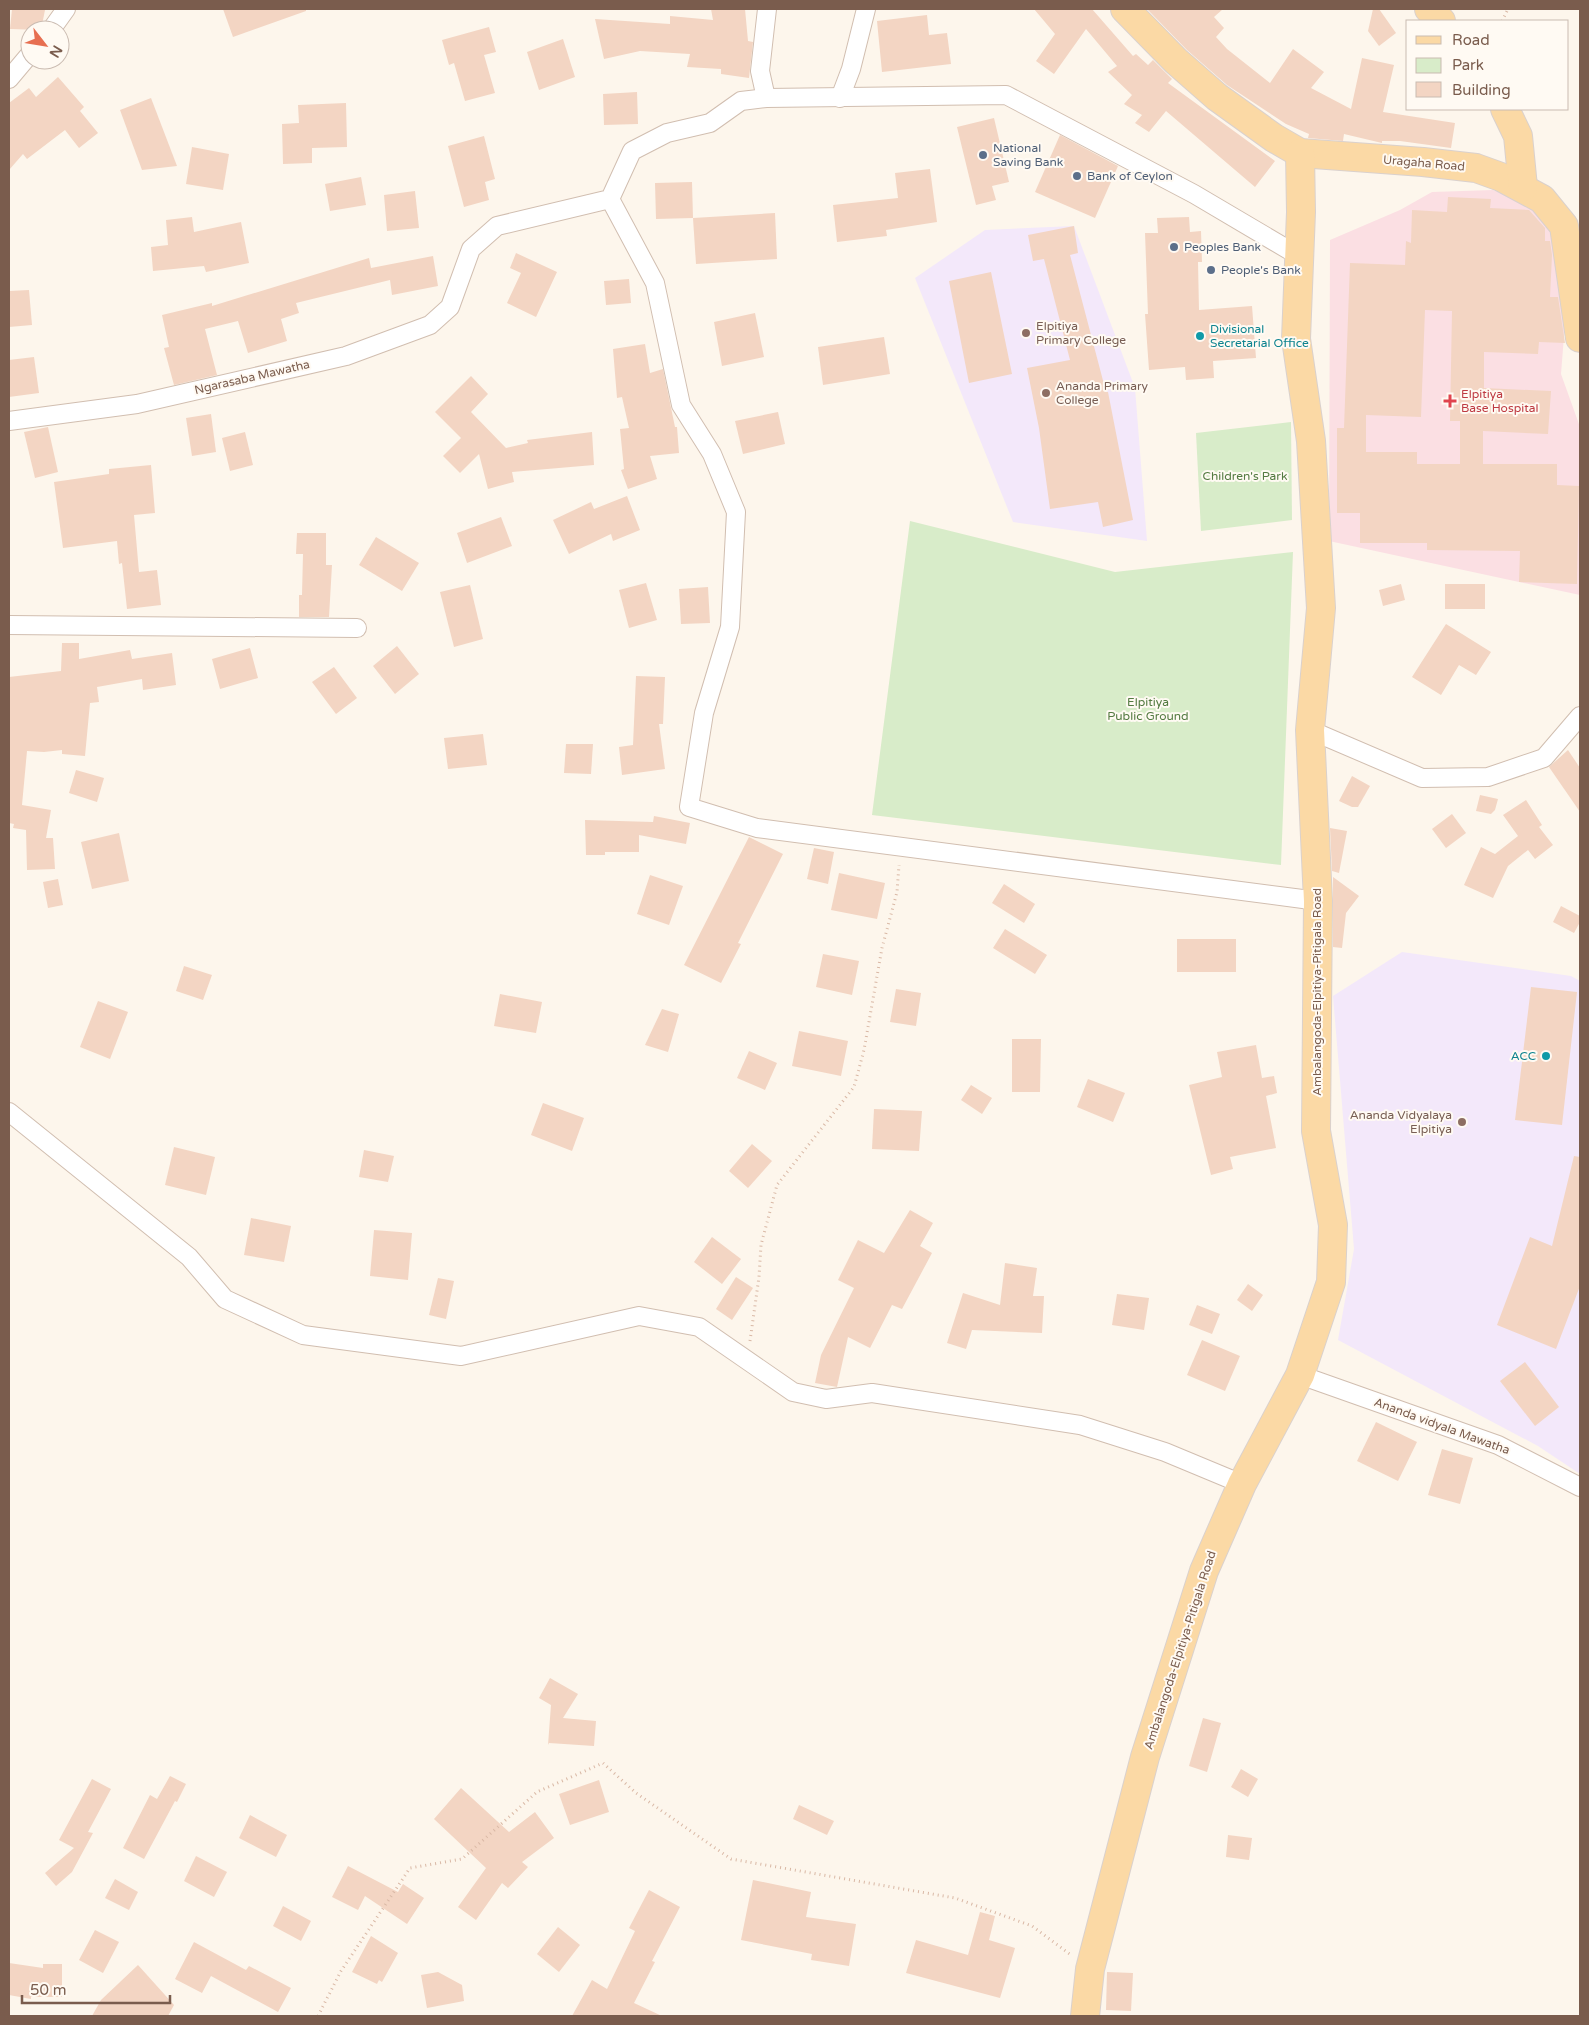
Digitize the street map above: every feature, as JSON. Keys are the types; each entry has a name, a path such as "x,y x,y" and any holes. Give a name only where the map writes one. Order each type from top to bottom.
{"main road":[{"path":"1125,9 1176,61 1217,97 1274,138 1300,153"},
{"path":"1429,9 1440,20"},
{"path":"1505,110 1518,136 1523,188"},
{"name":"Uragaha Road","path":"1300,153 1476,168 1523,188 1542,199 1564,226 1580,338"},
{"name":"Ambalangoda-Elpitiya-Pitigala Road","path":"1085,2016 1090,1969 1148,1747 1204,1571 1242,1484 1300,1374 1331,1282 1333,1225 1316,1131 1318,901 1310,730 1321,608 1311,441 1296,339 1300,153"}],"street":[{"path":"59,20 66,9"},
{"path":"766,98 760,71 767,9"},
{"path":"840,98 851,69 866,9"},
{"path":"9,79 20,66"},
{"path":"1299,256 1194,194 1006,95 766,98 741,101 710,123 667,133 632,151 610,199 655,282 681,405 712,454 736,512 730,627 704,713 689,807 758,828 1318,901"},
{"name":"Ngarasaba Mawatha","path":"9,421 137,404 346,356 430,325 450,307 471,249 497,226 610,199"},
{"path":"9,625 357,628"},
{"path":"1310,730 1422,778 1488,777 1544,758 1580,716"},
{"path":"9,1112 189,1257 225,1299 303,1335 461,1356 639,1316 699,1327 793,1392 826,1399 872,1393 1080,1425 1164,1452 1242,1484"},
{"name":"Ananda vidyala Mawatha","path":"1300,1374 1498,1445 1580,1487"}],"path":[{"path":"748,1361 759,1277 761,1245 777,1185 854,1087 864,1050 882,948 897,892 901,846"},
{"path":"318,2016 341,1971 410,1868 462,1860 537,1792 603,1763 636,1793 731,1859 955,1898 1032,1926 1090,1969"}],"shaded area":[{"name":"Elpitiya Base Hospital","path":"1493,190 1546,211 1567,298 1561,374 1580,427 1580,595 1329,541 1330,240 1400,210 1432,192"},
{"name":"Elpitiya Primary College","path":"1074,226 1135,388 1147,541 1013,522 915,278 985,230"},
{"name":"Ananda Vidyalaya Elpitiya","path":"1402,952 1571,976 1580,981 1580,1474 1538,1446 1338,1340 1354,1249 1333,996"}],"green space":[{"name":"Children's Park","path":"1291,422 1292,520 1201,531 1196,433"},
{"name":"Elpitiya Public Ground","path":"910,521 1115,572 1293,552 1281,865 872,815"}],"building":[{"path":"12,9 45,10 43,20 20,20 20,29 10,29"},
{"path":"223,9 306,9 306,11 233,37"},
{"path":"711,9 745,9 748,41 753,42 749,78 721,74 721,69 687,67 690,54 640,51 604,59 595,19 670,24 670,16 713,20"},
{"path":"1034,9 1092,9 1133,56 1136,54 1148,65 1153,60 1172,79 1168,83 1275,161 1255,187 1166,111 1149,132 1135,123 1142,115 1124,104 1132,95 1108,72 1117,66 1086,29 1054,74 1036,61 1055,34"},
{"path":"1147,9 1223,9 1214,17 1224,28 1216,37 1227,49 1270,83 1293,49 1324,72 1311,88 1351,109 1362,58 1394,65 1383,112 1455,123 1451,148 1400,141 1382,141 1382,143 1344,134 1343,141 1308,138 1309,134 1286,124 1227,85 1187,50"},
{"path":"1373,9 1379,9 1396,33 1379,46 1368,31"},
{"path":"927,15 929,35 947,33 951,64 882,72 877,21"},
{"path":"489,27 496,52 484,55 495,93 465,101 454,63 449,65 442,40"},
{"path":"563,39 575,77 539,90 527,52"},
{"path":"58,77 84,107 80,111 98,133 79,148 65,130 27,159 23,154 9,170 9,103 29,88 36,97"},
{"path":"637,92 638,124 604,125 603,94"},
{"path":"151,98 177,166 142,170 120,110"},
{"path":"346,103 347,147 312,148 312,163 283,164 282,124 299,123 298,105"},
{"name":"National Saving Bank","path":"994,118 1009,182 992,186 996,200 976,205 957,127"},
{"name":"Bank of Ceylon","path":"1060,135 1118,166 1095,218 1035,192"},
{"path":"484,136 495,179 485,182 489,200 464,207 448,146"},
{"path":"192,147 229,154 223,190 186,184"},
{"path":"930,169 937,222 886,230 887,236 837,242 833,205 898,198 895,173"},
{"path":"361,177 366,205 330,211 325,184"},
{"path":"692,182 693,218 656,219 655,183"},
{"path":"415,191 419,228 387,231 384,195"},
{"name":"Elpitiya Base Hospital","path":"1448,197 1491,199 1490,208 1529,210 1545,228 1545,241 1550,241 1552,255 1550,297 1558,297 1565,343 1539,342 1538,354 1484,352 1484,388 1551,391 1548,434 1483,431 1483,464 1557,464 1557,485 1579,486 1577,584 1519,582 1520,551 1427,550 1427,543 1360,543 1360,513 1337,513 1337,428 1344,428 1350,263 1405,265 1406,241 1411,243 1412,210 1447,212","holes":["1425,310 1452,311 1450,421 1460,421 1460,464 1417,464 1417,452 1366,452 1366,415 1421,417"]},
{"path":"775,213 777,259 696,264 693,218"},
{"path":"192,217 194,232 241,222 249,263 206,272 204,266 153,271 151,247 168,245 166,220"},
{"path":"1189,217 1190,232 1201,231 1202,262 1198,262 1199,310 1252,306 1256,358 1213,361 1214,378 1186,380 1185,367 1149,370 1145,314 1148,314 1145,233 1158,233 1157,218"},
{"path":"1074,226 1078,253 1070,255 1106,392 1108,392 1133,520 1103,527 1098,502 1050,509 1039,428 1027,368 1070,360 1044,259 1033,261 1028,235"},
{"path":"516,253 557,272 536,317 507,303 521,273 510,268"},
{"path":"433,256 438,286 392,295 390,280 296,303 299,313 281,319 287,341 248,353 238,321 205,329 217,375 174,385 164,348 169,347 162,315 212,303 212,306 369,258 371,268"},
{"path":"991,272 1012,374 969,383 949,281"},
{"path":"629,279 631,303 606,305 604,281"},
{"path":"29,290 32,325 9,327 9,291"},
{"path":"755,313 764,357 722,366 714,322"},
{"path":"884,337 890,374 823,385 818,347"},
{"path":"645,344 650,373 663,369 675,427 677,427 679,453 650,456 657,479 628,489 621,470 624,469 620,429 629,428 622,397 617,398 613,349"},
{"path":"34,357 39,393 9,397 9,360"},
{"path":"471,376 488,394 471,412 506,448 528,443 527,440 592,432 594,465 512,472 514,482 488,489 479,454 460,473 443,456 461,438 435,412"},
{"path":"778,412 785,444 743,454 735,421"},
{"path":"211,414 216,452 192,456 186,418"},
{"path":"48,427 58,472 35,478 24,432"},
{"path":"245,432 253,465 230,471 222,438"},
{"path":"151,465 155,513 134,515 139,572 157,570 161,605 127,609 122,563 119,564 117,541 63,548 54,482 109,474 109,469"},
{"path":"627,496 640,530 613,541 611,534 569,554 553,520 591,502 594,509"},
{"path":"501,517 512,546 467,563 457,533"},
{"path":"297,533 326,533 326,565 332,565 329,617 299,617 299,595 302,595 303,554 296,554"},
{"path":"376,537 419,563 402,591 359,565"},
{"path":"646,583 657,620 629,628 619,590"},
{"path":"1401,584 1405,600 1383,606 1379,590"},
{"path":"1445,584 1485,584 1485,609 1445,609"},
{"path":"470,585 483,639 454,647 440,592"},
{"path":"708,587 710,623 681,624 679,589"},
{"path":"1446,624 1491,652 1476,675 1459,665 1441,695 1412,677"},
{"path":"62,643 79,643 79,659 130,650 132,659 172,653 176,685 143,690 142,679 97,687 99,702 90,703 85,756 62,754 62,750 27,751 22,805 51,810 46,838 53,838 55,869 27,870 26,830 13,828 14,824 9,823 9,677 61,671"},
{"path":"397,646 419,674 395,694 373,666"},
{"path":"250,648 258,678 220,689 212,659"},
{"path":"334,667 357,698 336,714 312,682"},
{"path":"636,676 665,677 663,724 659,724 665,769 622,775 619,747 633,745"},
{"path":"483,734 487,765 448,769 444,738"},
{"path":"566,744 593,744 591,774 564,773"},
{"path":"1568,750 1580,768 1580,812 1549,767"},
{"path":"76,770 104,778 97,802 69,793"},
{"path":"1352,776 1370,786 1358,807 1352,807 1339,801"},
{"path":"1480,795 1498,799 1495,810 1491,814 1476,811"},
{"path":"1526,800 1542,825 1539,827 1553,845 1535,859 1528,850 1508,866 1493,898 1464,885 1481,847 1495,854 1518,836 1503,815"},
{"path":"1452,814 1466,833 1446,848 1432,829"},
{"path":"654,816 690,823 686,844 639,835 639,852 605,852 605,855 586,855 585,820 653,822"},
{"path":"1330,828 1347,831 1339,873 1332,871"},
{"path":"119,833 129,881 92,889 81,842"},
{"path":"749,837 783,854 738,943 741,944 721,983 684,965"},
{"path":"814,848 834,852 828,884 807,879"},
{"path":"839,873 885,883 877,919 831,910"},
{"path":"650,875 683,886 669,925 637,914"},
{"path":"1333,877 1359,896 1346,913 1342,948 1333,947"},
{"path":"58,879 63,905 48,908 43,882"},
{"path":"1004,884 1035,904 1024,923 992,903"},
{"path":"1561,906 1580,916 1580,922 1574,933 1553,922"},
{"path":"1005,929 1047,955 1035,974 993,948"},
{"path":"1177,939 1236,939 1236,972 1177,972"},
{"path":"823,954 859,961 852,995 816,987"},
{"path":"184,966 212,975 203,1000 176,991"},
{"name":"ACC","path":"1531,987 1577,992 1562,1125 1515,1120"},
{"path":"896,989 921,993 916,1026 890,1022"},
{"path":"500,994 542,1002 536,1033 494,1026"},
{"path":"98,1001 128,1012 110,1059 80,1047"},
{"path":"662,1009 679,1014 668,1052 645,1045"},
{"path":"799,1031 848,1041 841,1076 792,1066"},
{"path":"1012,1039 1041,1039 1040,1092 1012,1092"},
{"path":"1256,1045 1262,1078 1274,1076 1277,1093 1266,1096 1276,1148 1230,1157 1233,1169 1211,1175 1189,1085 1222,1077 1217,1052"},
{"path":"749,1051 777,1063 765,1090 737,1078"},
{"path":"1088,1079 1125,1093 1113,1122 1077,1107"},
{"path":"971,1085 992,1098 982,1114 961,1100"},
{"path":"543,1103 584,1118 572,1151 531,1135"},
{"path":"874,1109 922,1111 919,1151 872,1149"},
{"path":"752,1144 772,1161 748,1188 729,1171"},
{"path":"174,1147 215,1157 206,1195 165,1185"},
{"path":"364,1150 394,1156 388,1182 359,1177"},
{"path":"1574,1156 1580,1157 1580,1286 1556,1349 1497,1325 1530,1237 1552,1246"},
{"path":"910,1210 933,1223 920,1246 932,1253 902,1309 892,1305 870,1348 848,1337 837,1387 815,1383 821,1355 854,1288 838,1280 858,1240 884,1253"},
{"path":"251,1218 291,1226 284,1262 244,1255"},
{"path":"374,1230 412,1233 408,1280 370,1276"},
{"path":"712,1237 741,1259 722,1284 694,1262"},
{"path":"1005,1263 1037,1268 1033,1296 1044,1296 1042,1333 972,1330 966,1349 947,1343 963,1293 1000,1305"},
{"path":"736,1277 753,1288 732,1320 716,1309"},
{"path":"438,1278 454,1281 446,1319 429,1315"},
{"path":"1248,1284 1263,1295 1252,1311 1237,1300"},
{"path":"1117,1294 1149,1298 1144,1330 1112,1325"},
{"path":"1197,1305 1220,1314 1212,1334 1189,1325"},
{"path":"1202,1340 1240,1356 1225,1391 1187,1375"},
{"path":"1525,1362 1559,1407 1535,1426 1500,1381"},
{"path":"1376,1422 1417,1442 1398,1481 1357,1461"},
{"path":"1442,1449 1473,1458 1460,1504 1428,1495"},
{"path":"550,1678 578,1694 563,1718 596,1721 594,1746 549,1743 548,1745 551,1705 539,1698"},
{"path":"1203,1718 1221,1723 1207,1772 1189,1766"},
{"path":"1241,1769 1258,1779 1248,1797 1231,1787"},
{"path":"170,1776 186,1784 144,1859 123,1848 150,1795 157,1799"},
{"path":"92,1779 111,1789 88,1832 93,1833 72,1872 56,1886 45,1873 74,1848 59,1840"},
{"path":"599,1780 609,1812 570,1825 559,1794"},
{"path":"461,1788 509,1832 535,1812 554,1838 522,1862 528,1867 508,1888 502,1883 476,1920 458,1907 486,1868 434,1819"},
{"path":"799,1805 834,1821 827,1835 793,1819"},
{"path":"250,1815 287,1835 276,1857 239,1838"},
{"path":"1228,1835 1252,1838 1249,1860 1226,1857"},
{"path":"196,1856 227,1872 214,1897 184,1881"},
{"path":"348,1866 398,1892 403,1884 424,1898 407,1924 365,1896 358,1910 332,1897"},
{"path":"115,1879 138,1892 129,1910 105,1898"},
{"path":"753,1880 811,1892 806,1917 856,1924 849,1966 811,1960 812,1954 741,1940"},
{"path":"649,1890 680,1907 652,1961 655,1962 634,2003 662,2016 572,2016 592,1980 607,1989 635,1931 629,1928"},
{"path":"283,1906 311,1921 301,1941 273,1926"},
{"path":"980,1912 995,1916 989,1940 1015,1948 1000,1998 906,1973 916,1940 968,1955"},
{"path":"558,1927 580,1945 559,1972 537,1954"},
{"path":"95,1930 119,1942 103,1973 79,1960"},
{"path":"371,1936 398,1953 382,1982 379,1980 377,1984 352,1972"},
{"path":"194,1942 246,1970 249,1966 291,1988 278,2012 211,1976 202,1993 175,1979"},
{"path":"9,1963 43,1968 43,1964 62,1964 62,1997 31,1997 31,1999 9,1995"},
{"path":"138,1965 174,2005 168,2016 92,2016 101,2000"},
{"path":"438,1972 462,1985 464,2001 427,2008 421,1975"},
{"path":"1107,1972 1133,1973 1131,2011 1106,2010"}],"place":[{"name":"National Saving Bank","path":"983,155"},
{"name":"Bank of Ceylon","path":"1077,176"},
{"name":"Peoples Bank","path":"1174,247"},
{"name":"People's Bank","path":"1211,270"},
{"name":"Elpitiya Primary College","path":"1026,333"},
{"name":"Divisional Secretarial Office","path":"1200,336"},
{"name":"Ananda Primary College","path":"1046,393"},
{"name":"Elpitiya Base Hospital","path":"1450,401"},
{"name":"ACC","path":"1546,1056"},
{"name":"Ananda Vidyalaya Elpitiya","path":"1462,1122"}]}
